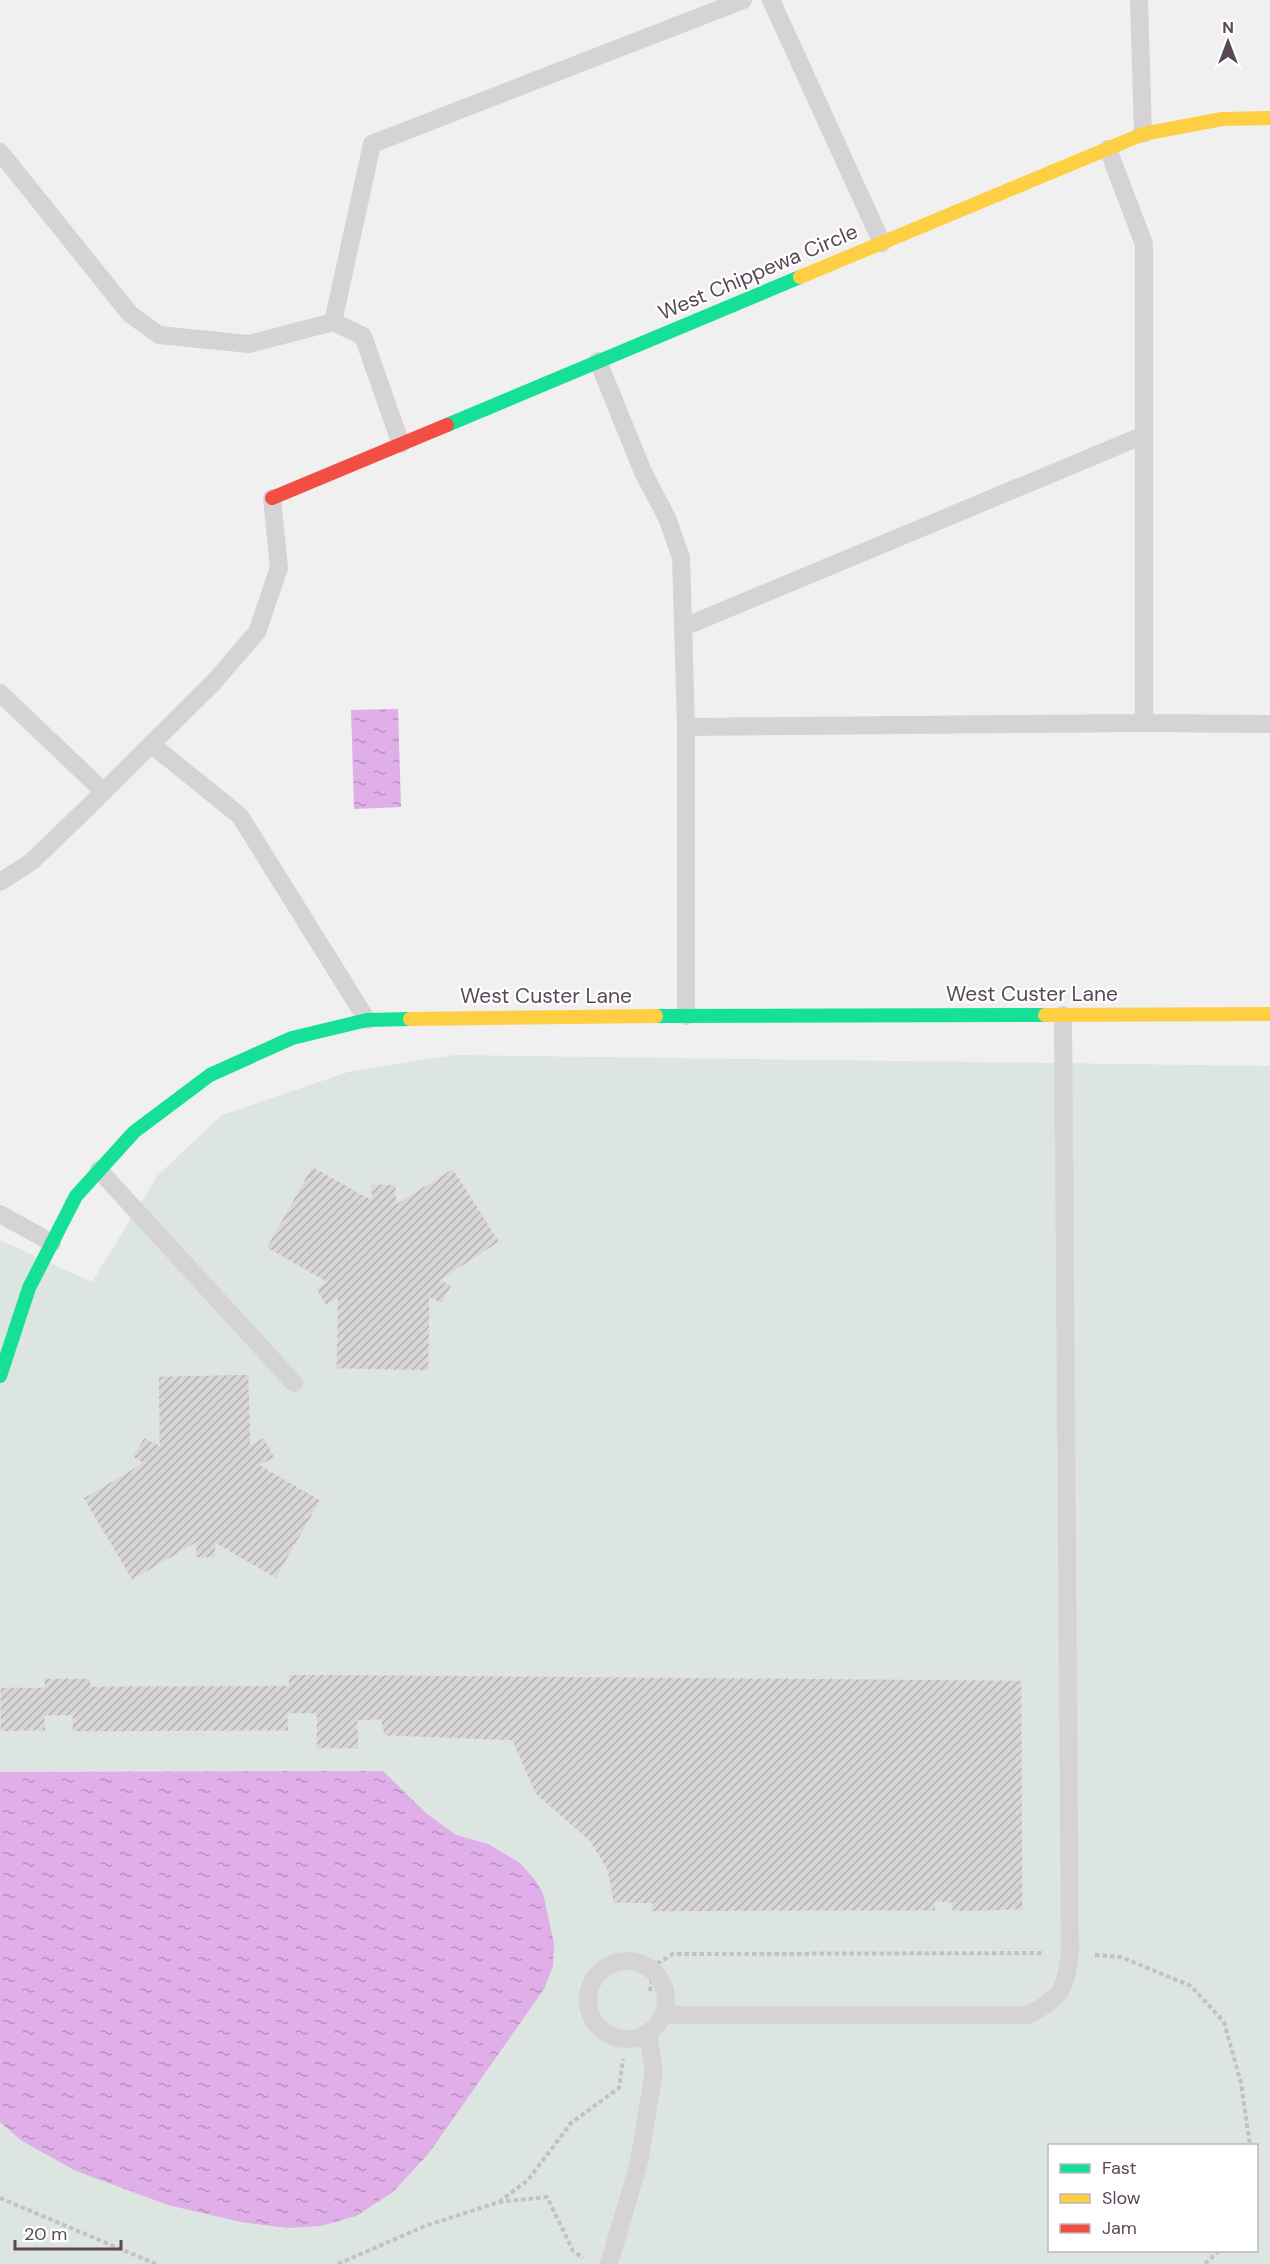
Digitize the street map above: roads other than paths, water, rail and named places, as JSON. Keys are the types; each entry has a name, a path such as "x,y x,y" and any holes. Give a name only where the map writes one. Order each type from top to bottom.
{"street":[{"name":"West Chippewa Circle","path":"272,498 1143,134 1222,119 1270,118"},
{"name":"West Custer Lane","path":"0,1376 29,1288 76,1196 134,1132 210,1075 292,1038 367,1020 483,1017 1270,1014"}],"lane":[{"path":"333,322 372,144 743,0"},
{"path":"771,0 882,243"},
{"path":"1139,0 1143,134"},
{"path":"1108,149 1144,244 1144,723"},
{"path":"0,152 130,314 159,335 249,344 333,322 363,336 401,444"},
{"path":"598,361 643,472 667,518 681,557 686,727 686,1016"},
{"path":"684,627 1144,435"},
{"path":"0,882 31,861 103,791 214,682 257,632 279,568 272,498"},
{"path":"0,693 103,791"},
{"path":"686,727 1270,724"},
{"path":"151,744 240,816 367,1020"},
{"path":"663,2015 1028,2015 1051,2003 1066,1982 1070,1953 1063,1015"},
{"path":"99,1170 294,1383"},
{"path":"0,1214 52,1243"},
{"path":"628,1960 642,1963 661,1980 666,2003 657,2026 648,2034 637,2039 625,2040 611,2037 591,2019 587,2005 588,1992 593,1979 615,1962 628,1960"},
{"path":"609,2264 641,2150 654,2071 648,2034"}],"water":[{"path":"398,709 401,807 354,809 351,710"},
{"path":"383,1771 426,1813 456,1835 488,1844 520,1863 543,1893 554,1944 553,1966 544,1989 429,2153 393,2192 356,2216 321,2226 288,2228 241,2222 168,2205 76,2171 22,2141 0,2122 0,1772"}]}
